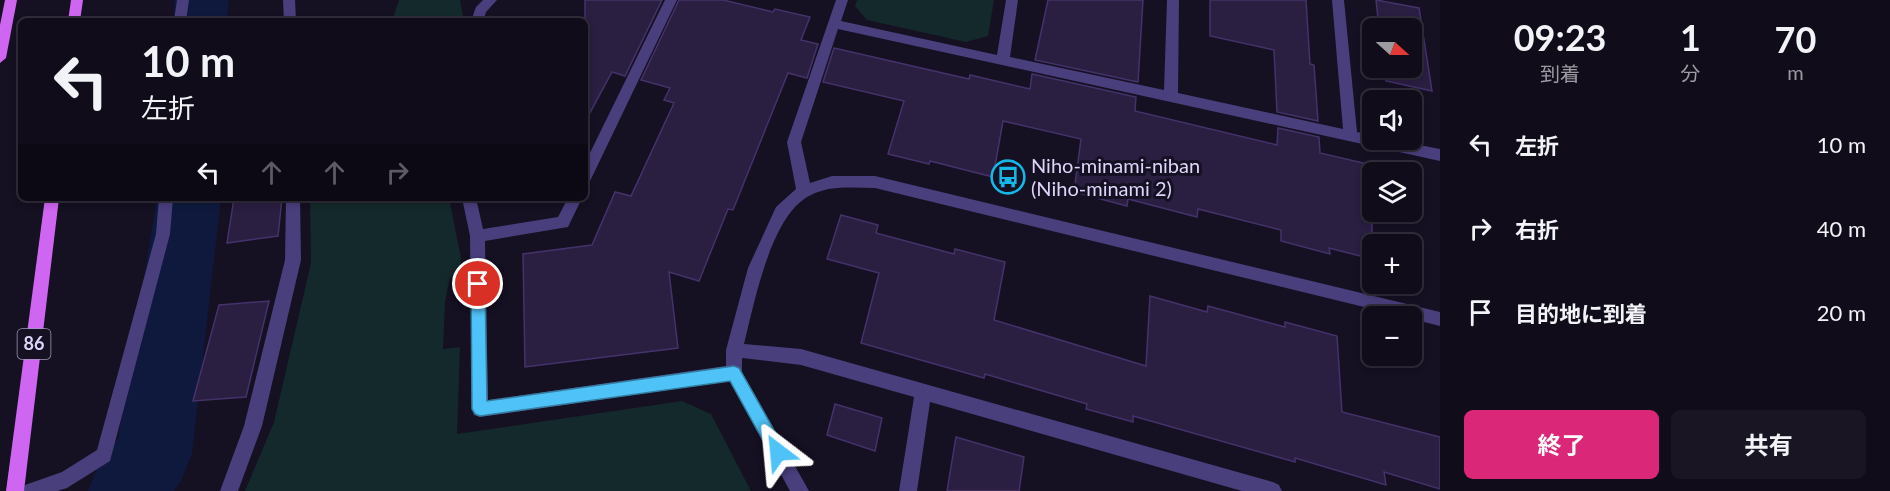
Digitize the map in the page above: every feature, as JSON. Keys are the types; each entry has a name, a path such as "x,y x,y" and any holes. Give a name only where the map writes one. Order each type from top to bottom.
{"main road":[{"path":"0,57 11,0"},
{"path":"74,18 77,0"},
{"name":"86","path":"15,491 52,201"}],"street":[{"path":"180,18 183,0"},
{"path":"289,0 290,18"},
{"path":"477,10 491,0"},
{"path":"588,171 671,0"},
{"path":"804,191 794,142 842,0"},
{"path":"1003,60 1012,0"},
{"path":"1171,96 1173,0"},
{"path":"1338,0 1351,136"},
{"path":"834,24 1440,155"},
{"path":"800,491 734,373 734,350 756,268 781,211 804,191 832,182 875,182 1440,319"},
{"path":"31,491 67,479 104,455 163,234 166,201"},
{"path":"229,491 253,426 293,260 293,201"},
{"path":"471,201 477,236 480,409 734,373"},
{"path":"477,236 563,223 574,201"},
{"path":"734,350 801,357 1273,491"},
{"path":"908,491 923,393"}],"green space":[{"path":"399,0 460,0 463,18 393,18"},
{"path":"857,0 994,0 988,36 966,42 867,20 855,6"},
{"path":"310,201 450,201 461,258 460,276 450,278 445,302 443,349 460,347 457,434 682,401 711,414 751,491 245,491 274,422 311,263"}],"building":[{"path":"585,0 662,0 625,76 612,72 588,116 588,18 585,18"},
{"path":"679,0 723,0 773,12 775,9 810,17 801,40 818,44 807,78 788,73 733,210 728,209 699,281 669,272 678,348 525,367 523,254 592,245 615,192 631,196 674,103 664,100 670,88 641,80"},
{"path":"1048,0 1143,0 1138,82 1035,60"},
{"path":"1210,0 1306,0 1310,64 1314,65 1318,121 1277,112 1274,50 1210,36"},
{"path":"1376,0 1419,8 1421,18 1378,18"},
{"path":"1422,27 1432,91 1386,81 1386,78 1422,78"},
{"path":"834,48 969,79 970,75 1030,89 1032,74 1136,97 1135,111 1277,145 1278,128 1319,137 1320,153 1362,163 1362,222 1372,222 1372,234 1362,234 1362,256 1329,248 1330,254 1281,241 1281,230 1198,209 1197,217 1128,199 1127,206 1074,192 1081,139 1003,121 993,177 930,161 929,164 888,154 904,101 823,82"},
{"path":"234,201 282,201 278,236 227,243"},
{"path":"841,215 878,225 876,233 954,254 955,249 1005,262 994,320 1146,366 1150,296 1207,312 1208,306 1285,327 1285,322 1337,336 1342,412 1440,437 1440,489 1384,472 1386,485 1295,458 1295,462 1133,416 1133,422 1086,409 1087,404 985,374 984,378 861,343 879,273 827,259"},
{"path":"269,301 246,397 193,401 219,305"},
{"path":"835,404 882,418 875,451 827,435"},
{"path":"956,437 1024,457 1019,491 947,491"}],"waterway":[{"path":"200,18 202,0"},
{"path":"127,491 154,454 189,201"}],"place":[{"name":"Niho-minami-niban (Niho-minami 2)","path":"1008,177"}],"route":[{"path":"478,284 480,409 734,373 778,452"}]}
